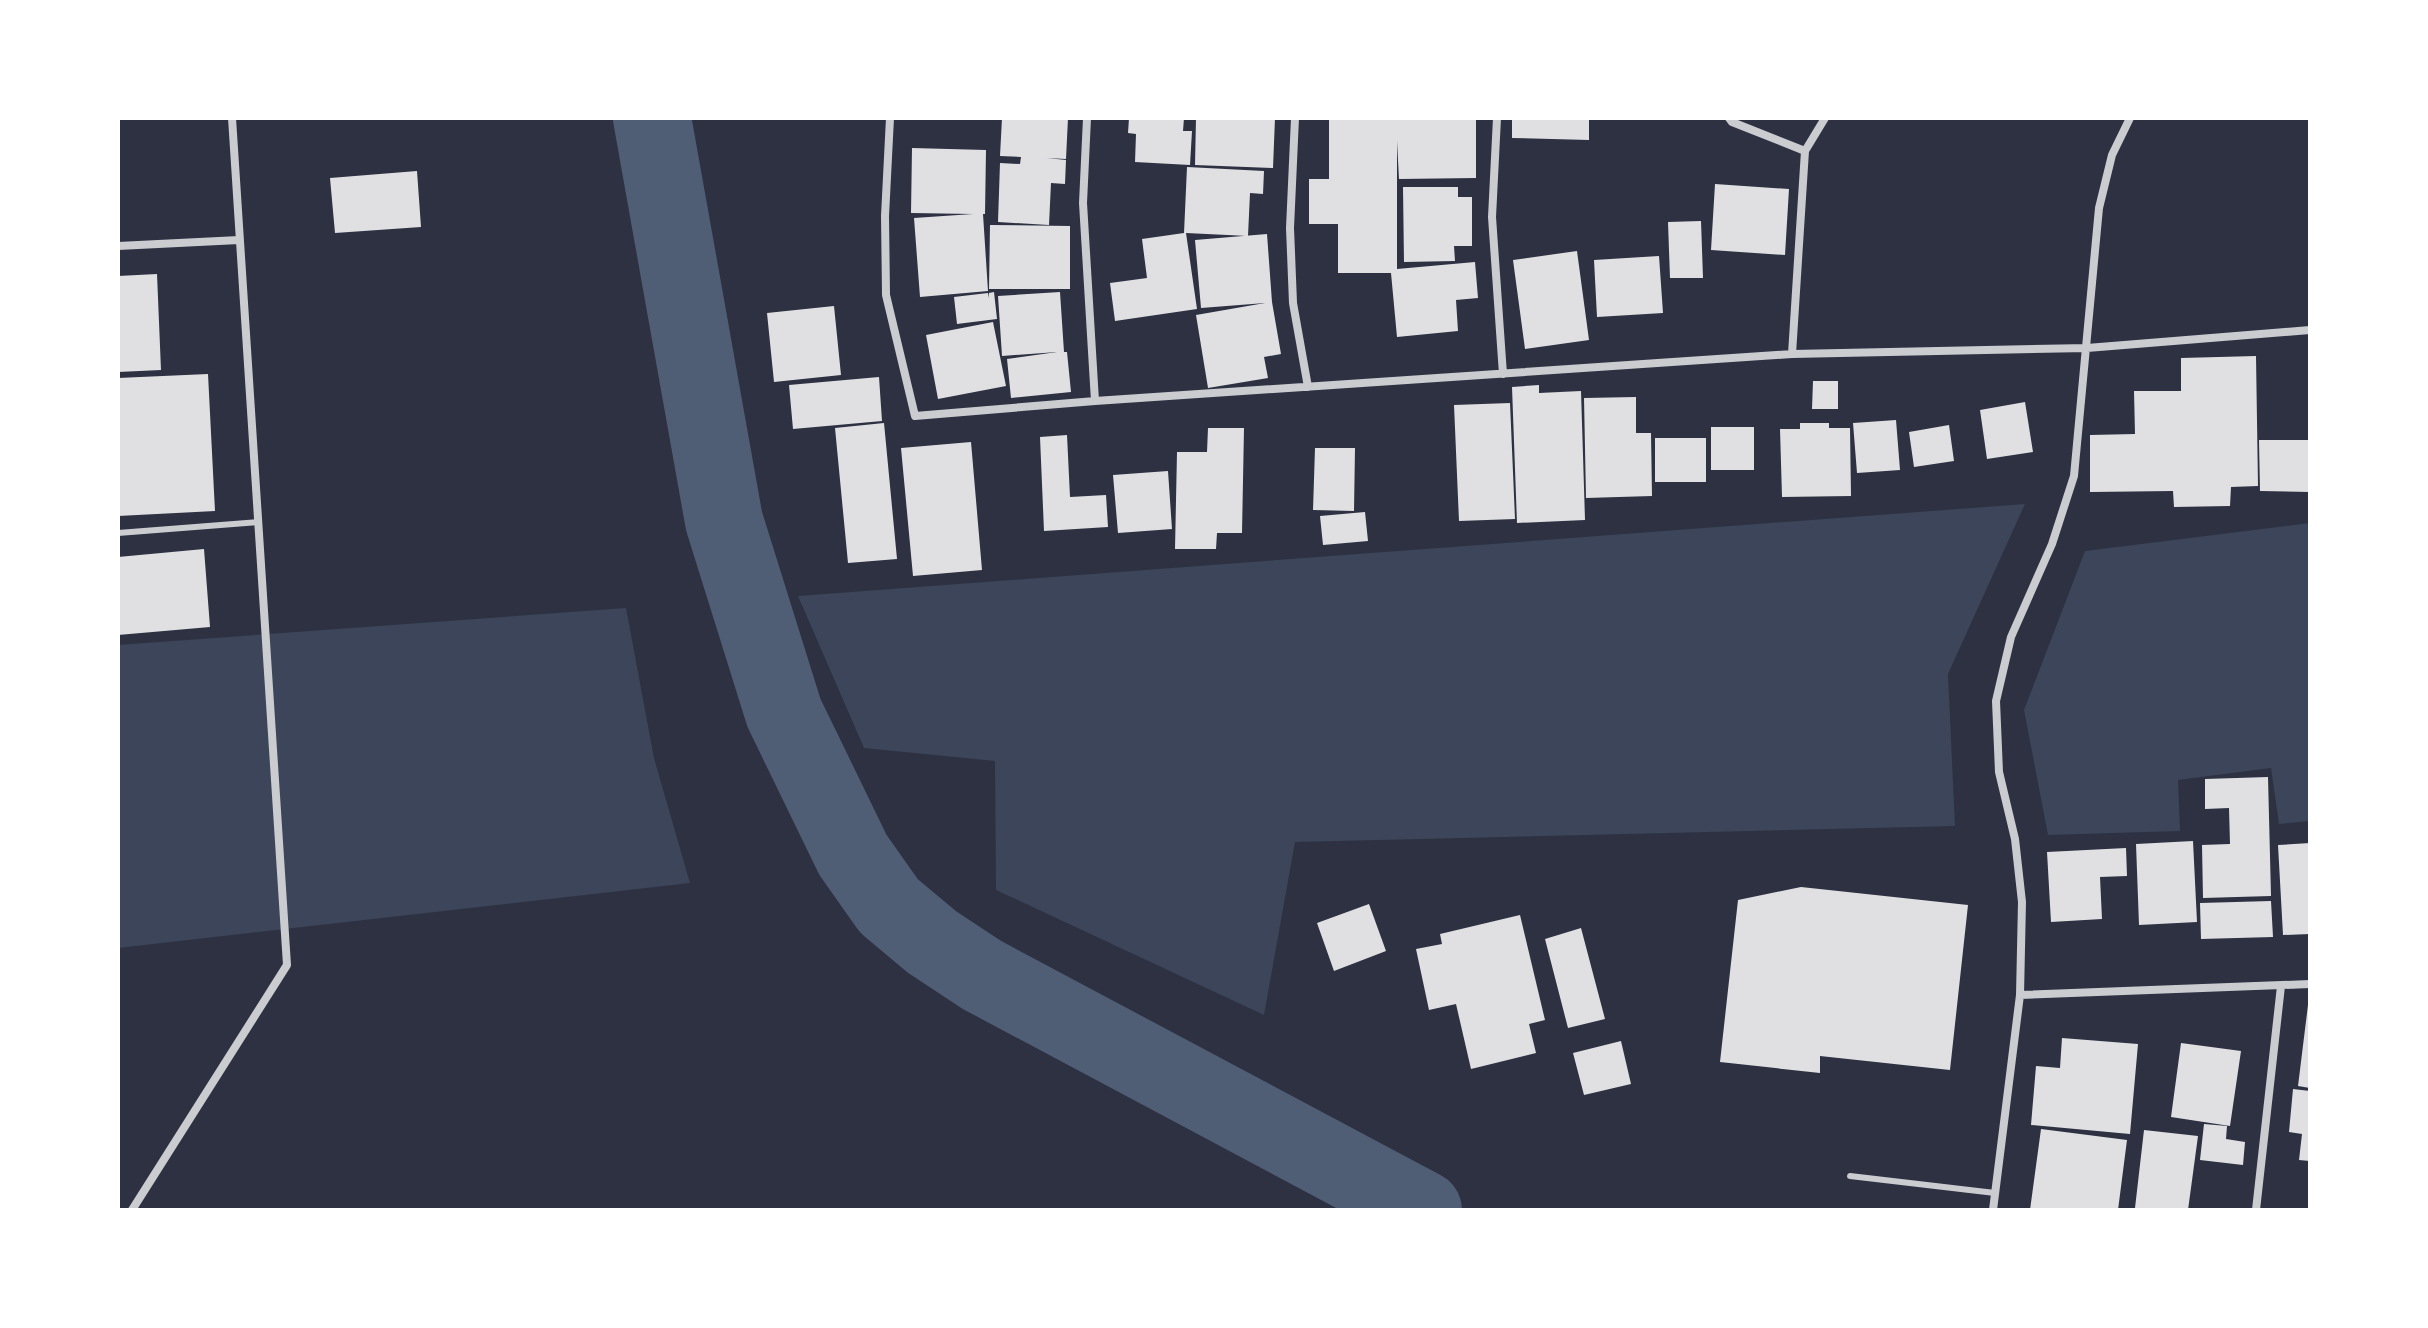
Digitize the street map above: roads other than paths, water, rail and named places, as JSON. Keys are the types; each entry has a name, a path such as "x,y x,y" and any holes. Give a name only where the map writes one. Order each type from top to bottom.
{"street":[{"path":"132,1210 287,965 232,118"},
{"path":"890,118 885,216 886,295 915,416 1792,354 2087,348 2310,330"},
{"path":"1087,118 1083,203 1095,401"},
{"path":"1295,118 1290,228 1293,303 1308,387"},
{"path":"1497,118 1492,217 1503,374"},
{"path":"1729,118 1732,122 1805,151"},
{"path":"1792,354 1805,151 1825,118"},
{"path":"1993,1210 2020,995 2022,902 2015,839 1999,772 1996,701 2011,637 2052,544 2074,476 2099,208 2112,155 2130,118"},
{"path":"118,246 239,240"},
{"path":"2020,995 2310,984"},
{"path":"2256,1210 2281,986"}],"lane":[{"path":"118,533 258,522"},
{"path":"1850,1176 1995,1193"}],"waterway":[{"path":"652,118 724,521 784,713 853,855 889,906 932,942 982,975 1423,1210"}]}
